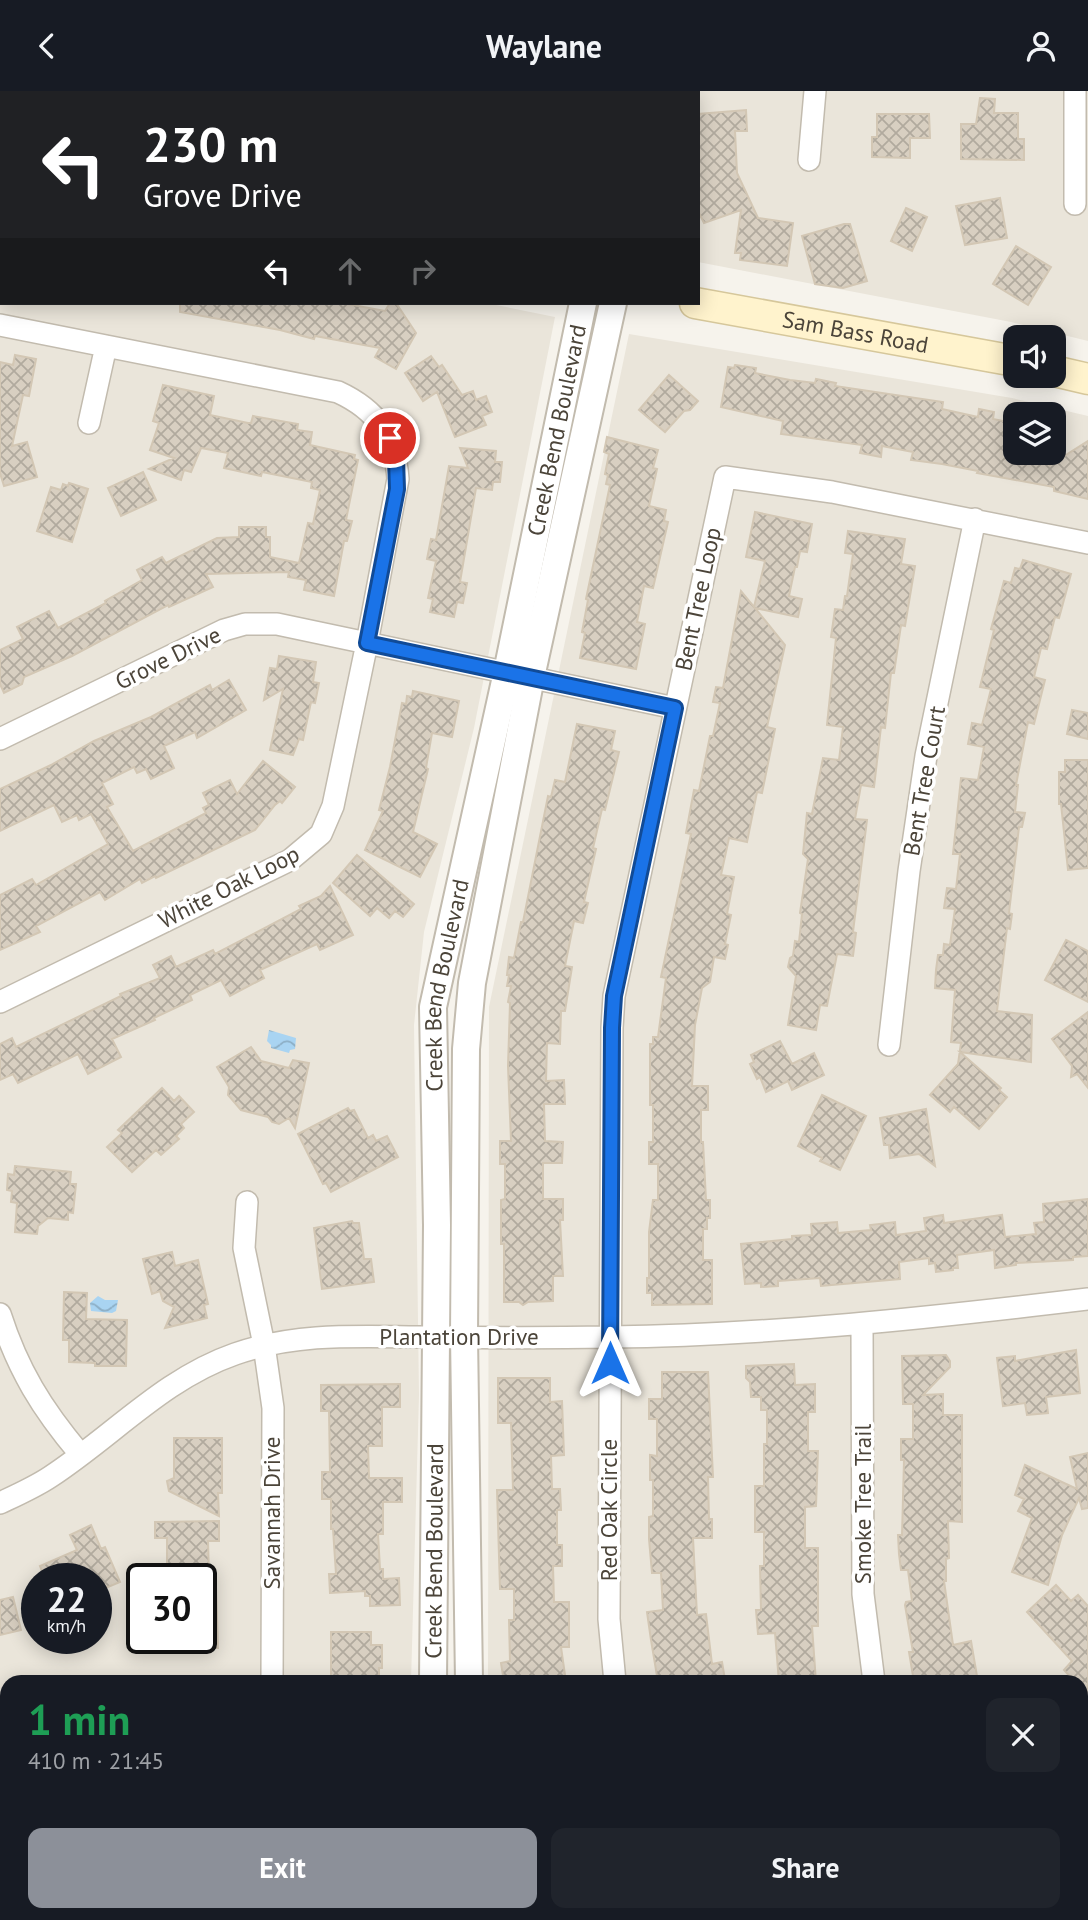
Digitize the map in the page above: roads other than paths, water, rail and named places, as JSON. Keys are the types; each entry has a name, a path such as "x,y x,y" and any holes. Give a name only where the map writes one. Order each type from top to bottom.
{"main road":[{"name":"Sam Bass Road","path":"700,304 1003,359"},
{"path":"1066,373 1088,379"}],"street":[{"path":"809,160 815,91"},
{"path":"1075,91 1075,204"},
{"name":"Creek Bend Boulevard","path":"469,1675 464,1336 466,1049 472,983 519,675 583,305"},
{"name":"Creek Bend Boulevard","path":"433,1675 436,1338 433,1007 612,305"},
{"name":"White Oak Loop","path":"0,325 327,389 348,397 378,421 390,438 398,478 333,806 321,834 290,860 0,1002"},
{"path":"89,423 106,347"},
{"name":"Bent Tree Loop","path":"610,1337 611,1041 614,996 725,477 832,492 1088,543"},
{"name":"Bent Tree Court","path":"889,1045 909,871 926,756 975,519"},
{"name":"Grove Drive","path":"0,739 224,630 245,624 277,624 675,708"},
{"name":"Savannah Drive","path":"247,1202 244,1248 264,1345 273,1408 272,1675"},
{"name":"Plantation Drive","path":"0,1503 51,1476 140,1407 188,1376 233,1355 264,1345 327,1336 436,1338 722,1334 862,1325 1088,1299"},
{"path":"0,1314 10,1346 34,1394 80,1454"},
{"name":"Smoke Tree Trail","path":"862,1325 863,1594 873,1675"},
{"name":"Red Oak Circle","path":"610,1337 609,1619 614,1675"}],"water":[{"path":"269,1030 296,1038 295,1049 289,1053 271,1048 267,1041"},
{"path":"98,1296 105,1300 118,1300 116,1311 91,1311 90,1303"}]}
